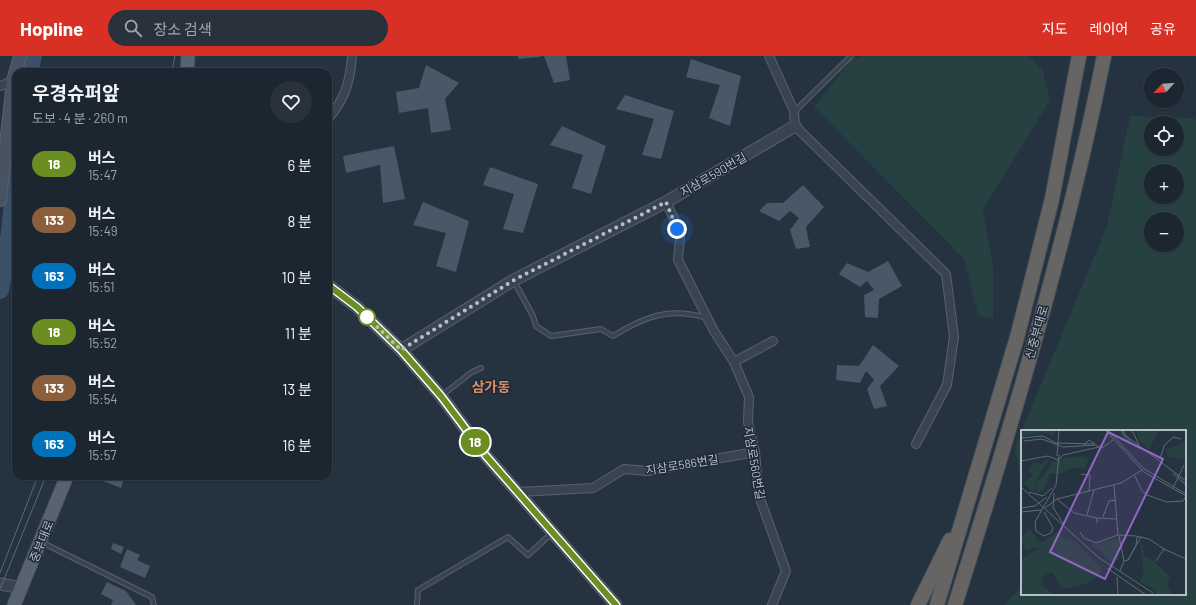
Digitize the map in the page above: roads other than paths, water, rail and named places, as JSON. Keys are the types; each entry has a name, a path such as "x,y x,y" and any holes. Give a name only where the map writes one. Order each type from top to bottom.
{"highway":[{"name":"신중부대로","path":"937,605 1018,334 1052,199 1079,56"},
{"name":"신중부대로","path":"955,605 1019,393 1062,243 1087,139 1104,56"},
{"path":"918,605 967,504"}],"main road":[{"path":"17,68 20,56"},
{"path":"186,68 188,56"},
{"path":"0,200 12,90"},
{"name":"중부대로","path":"14,605 65,480"},
{"path":"21,588 21,605"}],"street":[{"path":"332,114 339,106 350,78 352,56"},
{"path":"769,56 794,111 795,126 946,274 954,337 947,385 916,444"},
{"path":"0,86 12,81"},
{"name":"지삼로590번길","path":"401,350 514,280 666,202 795,126"},
{"name":"지삼로560번길","path":"666,202 675,221 680,237 678,260 708,318 734,362 749,397 748,422 755,452 759,496 786,571 772,605"},
{"path":"332,288 357,307 401,350 441,396 486,456 616,605"},
{"path":"734,362 773,341"},
{"name":"지삼로586번길","path":"519,492 593,488 624,469 648,471 755,452"},
{"path":"0,584 21,588"}],"lane":[{"path":"794,111 851,56"},
{"path":"514,280 533,316 536,326 551,336 601,329 613,336 637,321 664,313 690,313 708,318"},
{"path":"441,396 472,372 481,368"},
{"path":"417,605 418,590 508,537 528,555 553,532"},
{"path":"40,542 152,597 154,605"}],"waterway":[{"path":"30,68 33,56"},
{"path":"0,290 12,211"}],"tram line":[{"path":"173,68 175,56"},
{"path":"0,573 36,480"},
{"path":"0,589 44,480"}],"district":[{"name":"삼가동","path":"491,386"}]}
